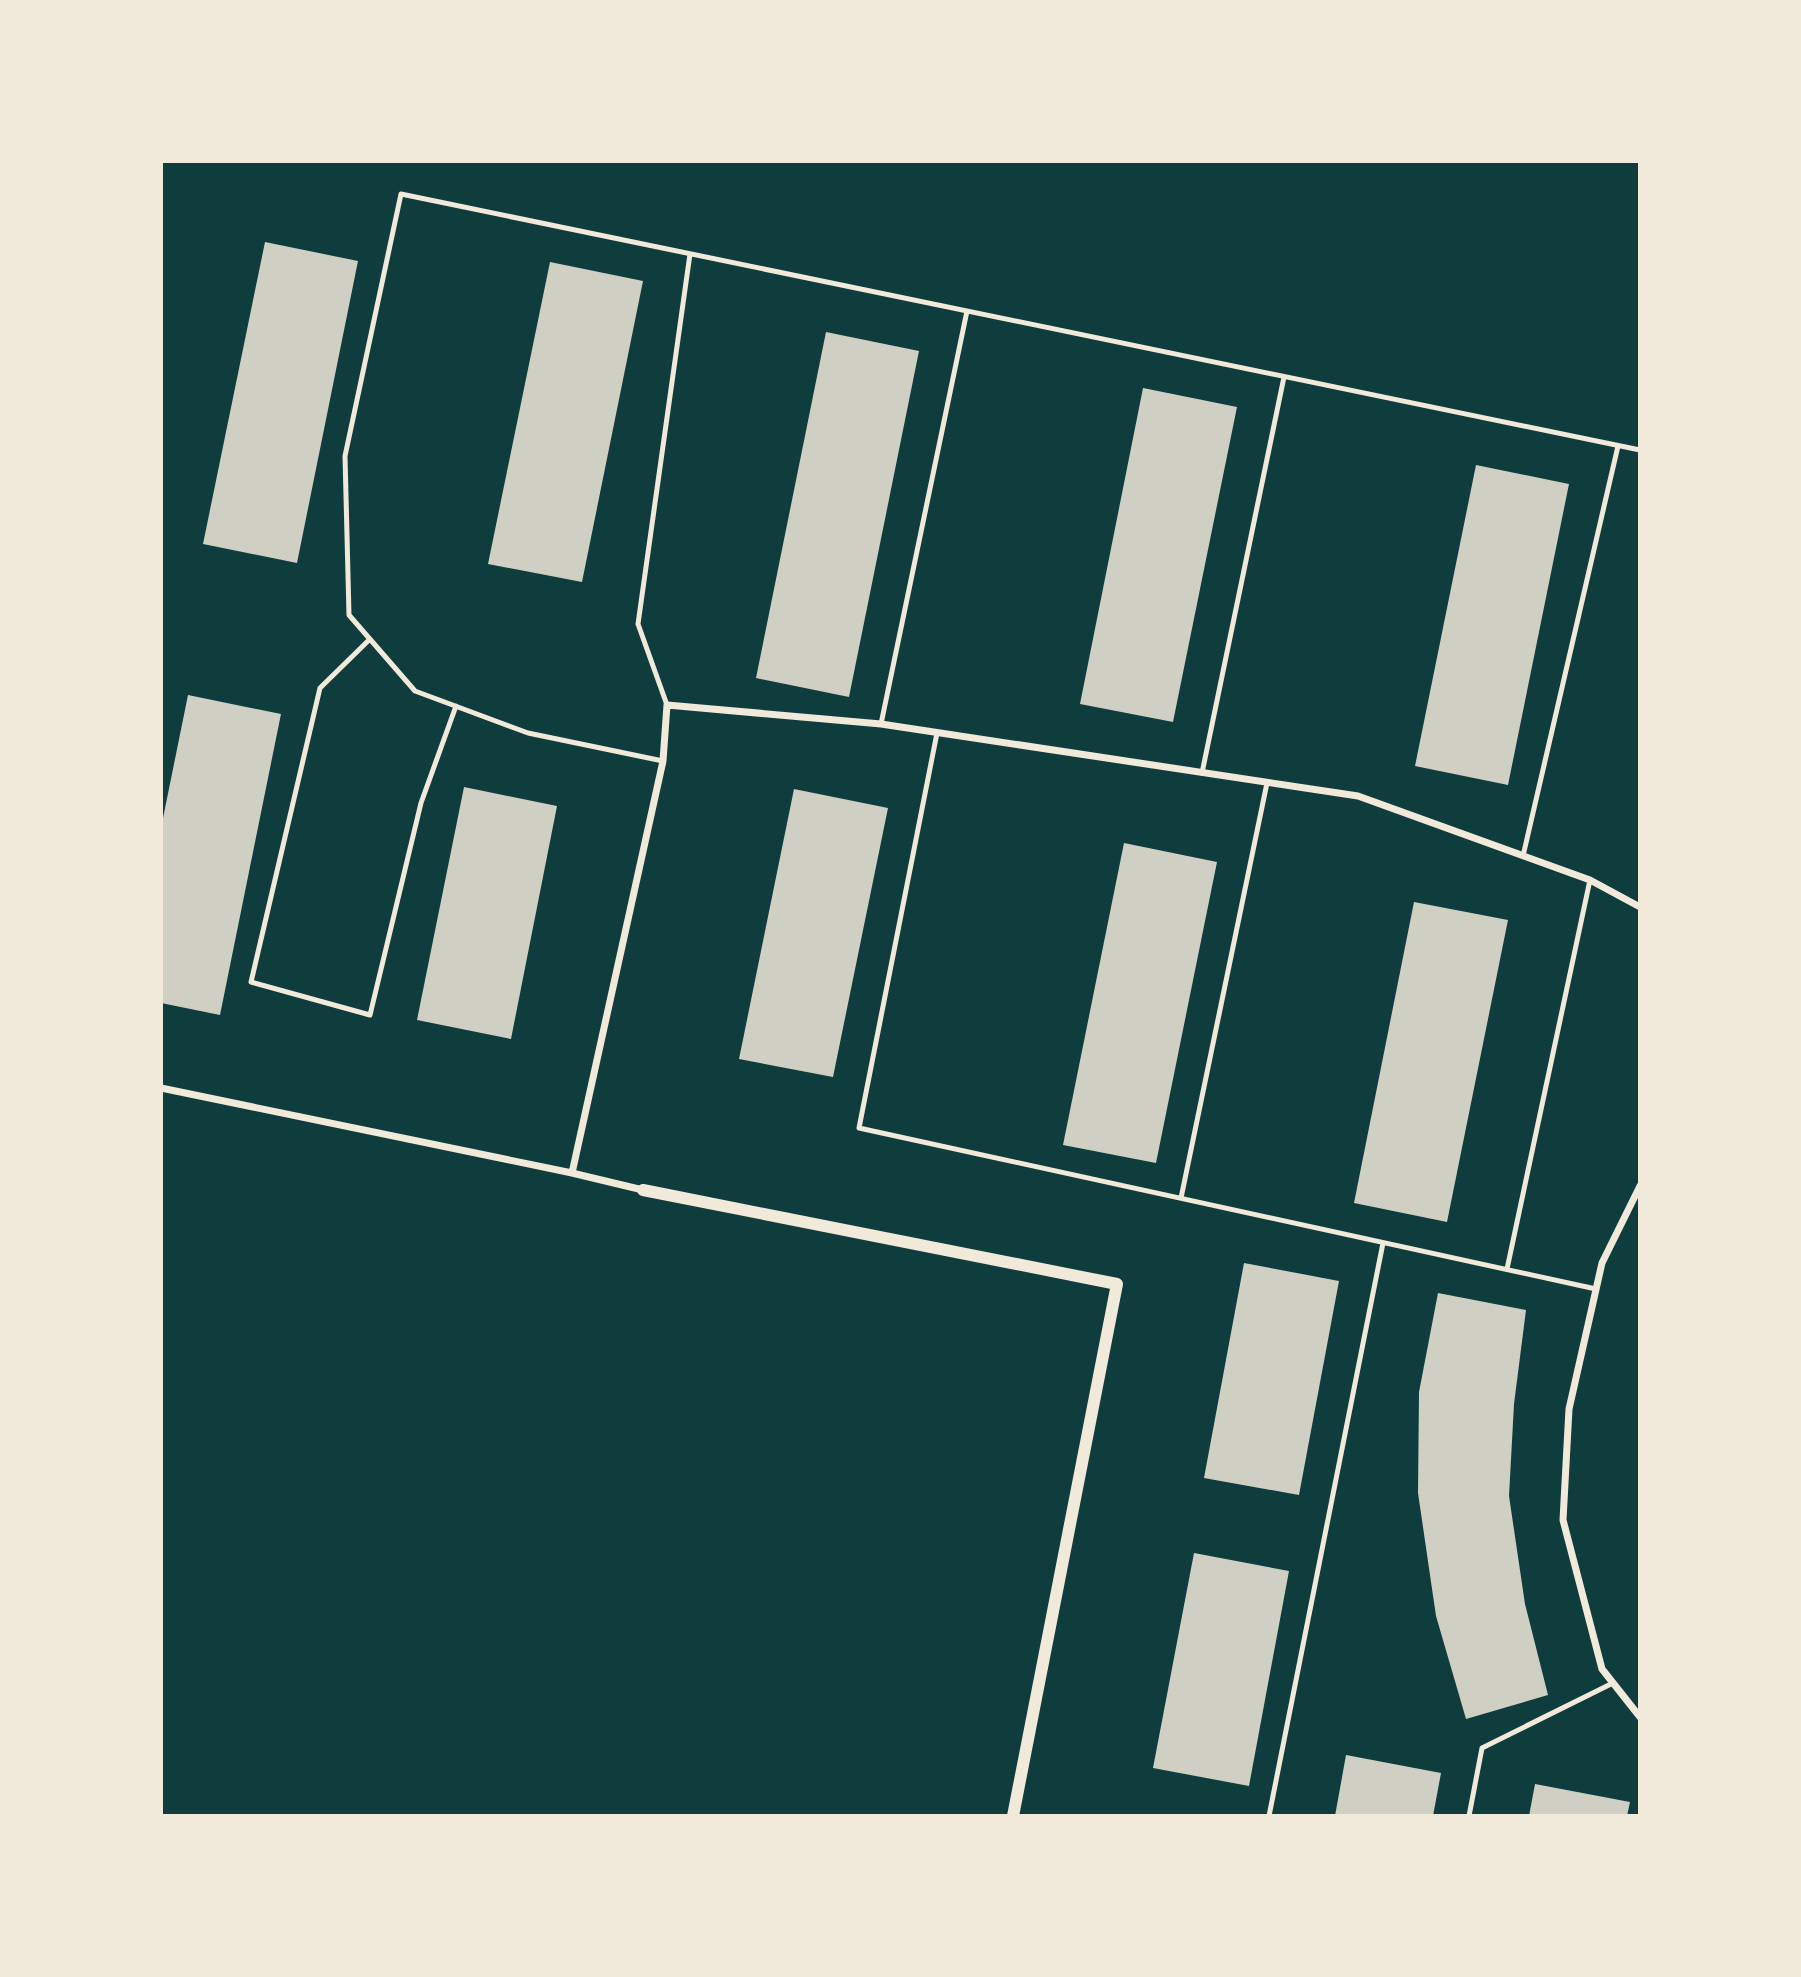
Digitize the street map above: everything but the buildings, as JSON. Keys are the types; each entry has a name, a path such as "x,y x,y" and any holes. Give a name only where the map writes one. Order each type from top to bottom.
{"street":[{"path":"572,1173 663,761 667,705 881,724 1358,796 1590,880 1640,907"},
{"path":"161,1088 643,1190 1117,1284 1013,1816"},
{"path":"1640,1186 1602,1263 1596,1289 1569,1409 1563,1520 1602,1669 1640,1717"}],"lane":[{"path":"663,761 528,733 415,691 349,615 345,456 401,194 1640,450"},
{"path":"667,705 638,624 690,254"},
{"path":"881,724 967,311"},
{"path":"1202,773 1284,377"},
{"path":"1523,856 1618,446"},
{"path":"370,639 320,688 251,982 370,1015 421,803 456,706"},
{"path":"937,733 859,1128 1596,1289"},
{"path":"1181,1198 1267,783"},
{"path":"1507,1269 1590,880"},
{"path":"1269,1816 1383,1242"},
{"path":"1469,1816 1482,1748 1613,1683"}]}
